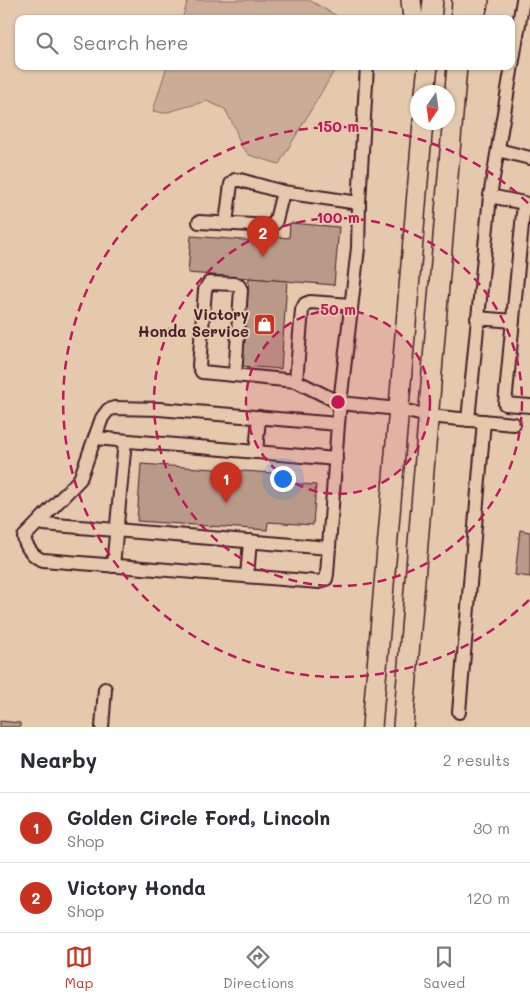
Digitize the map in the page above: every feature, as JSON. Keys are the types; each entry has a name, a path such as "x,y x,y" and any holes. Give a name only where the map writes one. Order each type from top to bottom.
{"highway":[{"path":"411,0 413,15"},
{"path":"432,15 433,0"},
{"path":"461,15 462,0"},
{"path":"475,15 480,0"},
{"path":"416,70 417,85"},
{"path":"426,85 428,70"},
{"path":"403,727 457,70"},
{"path":"372,727 421,130"}],"street":[{"path":"515,48 523,0"},
{"path":"338,424 159,409 114,408 108,410 102,418 80,479 24,540 37,558 43,560 324,581 327,574 338,424 358,248 367,70"},
{"path":"468,420 490,196 511,70"},
{"path":"498,150 530,158"},
{"path":"226,223 231,184 235,180 283,192 359,203"},
{"path":"199,222 272,225 276,220 283,192"},
{"path":"490,196 527,199 505,404 530,406"},
{"path":"235,375 240,286 235,284 209,283 205,290 200,369 208,373 296,381 340,403 398,409 428,416 514,424"},
{"path":"296,381 302,310 305,304 310,302 351,305"},
{"path":"477,318 513,321"},
{"path":"256,452 259,417"},
{"path":"459,712 484,421"},
{"path":"96,438 336,459"},
{"path":"113,566 124,441"},
{"path":"41,520 44,524 329,548"},
{"path":"247,576 250,541"},
{"path":"102,727 105,689"}],"shaded area":[{"path":"188,0 309,0 335,15 183,15"},
{"path":"166,70 335,70 279,164 249,155 241,146 235,128 225,109 207,101 164,113 153,111"}],"building":[{"path":"290,223 339,227 334,285 188,273 191,236 256,241 257,235 289,238"},
{"name":"Victory Honda Service","path":"249,278 287,281 281,369 242,366"},
{"path":"141,464 272,473 271,482 316,485 313,525 268,522 267,530 137,521"},
{"path":"520,530 530,532 530,577 515,575"},
{"path":"0,721 20,723 20,727 0,727"}],"place":[{"name":"Victory Honda","path":"263,257"},
{"name":"Victory Honda Service","path":"265,324"},
{"name":"Golden Circle Ford, Lincoln","path":"226,503"}]}
